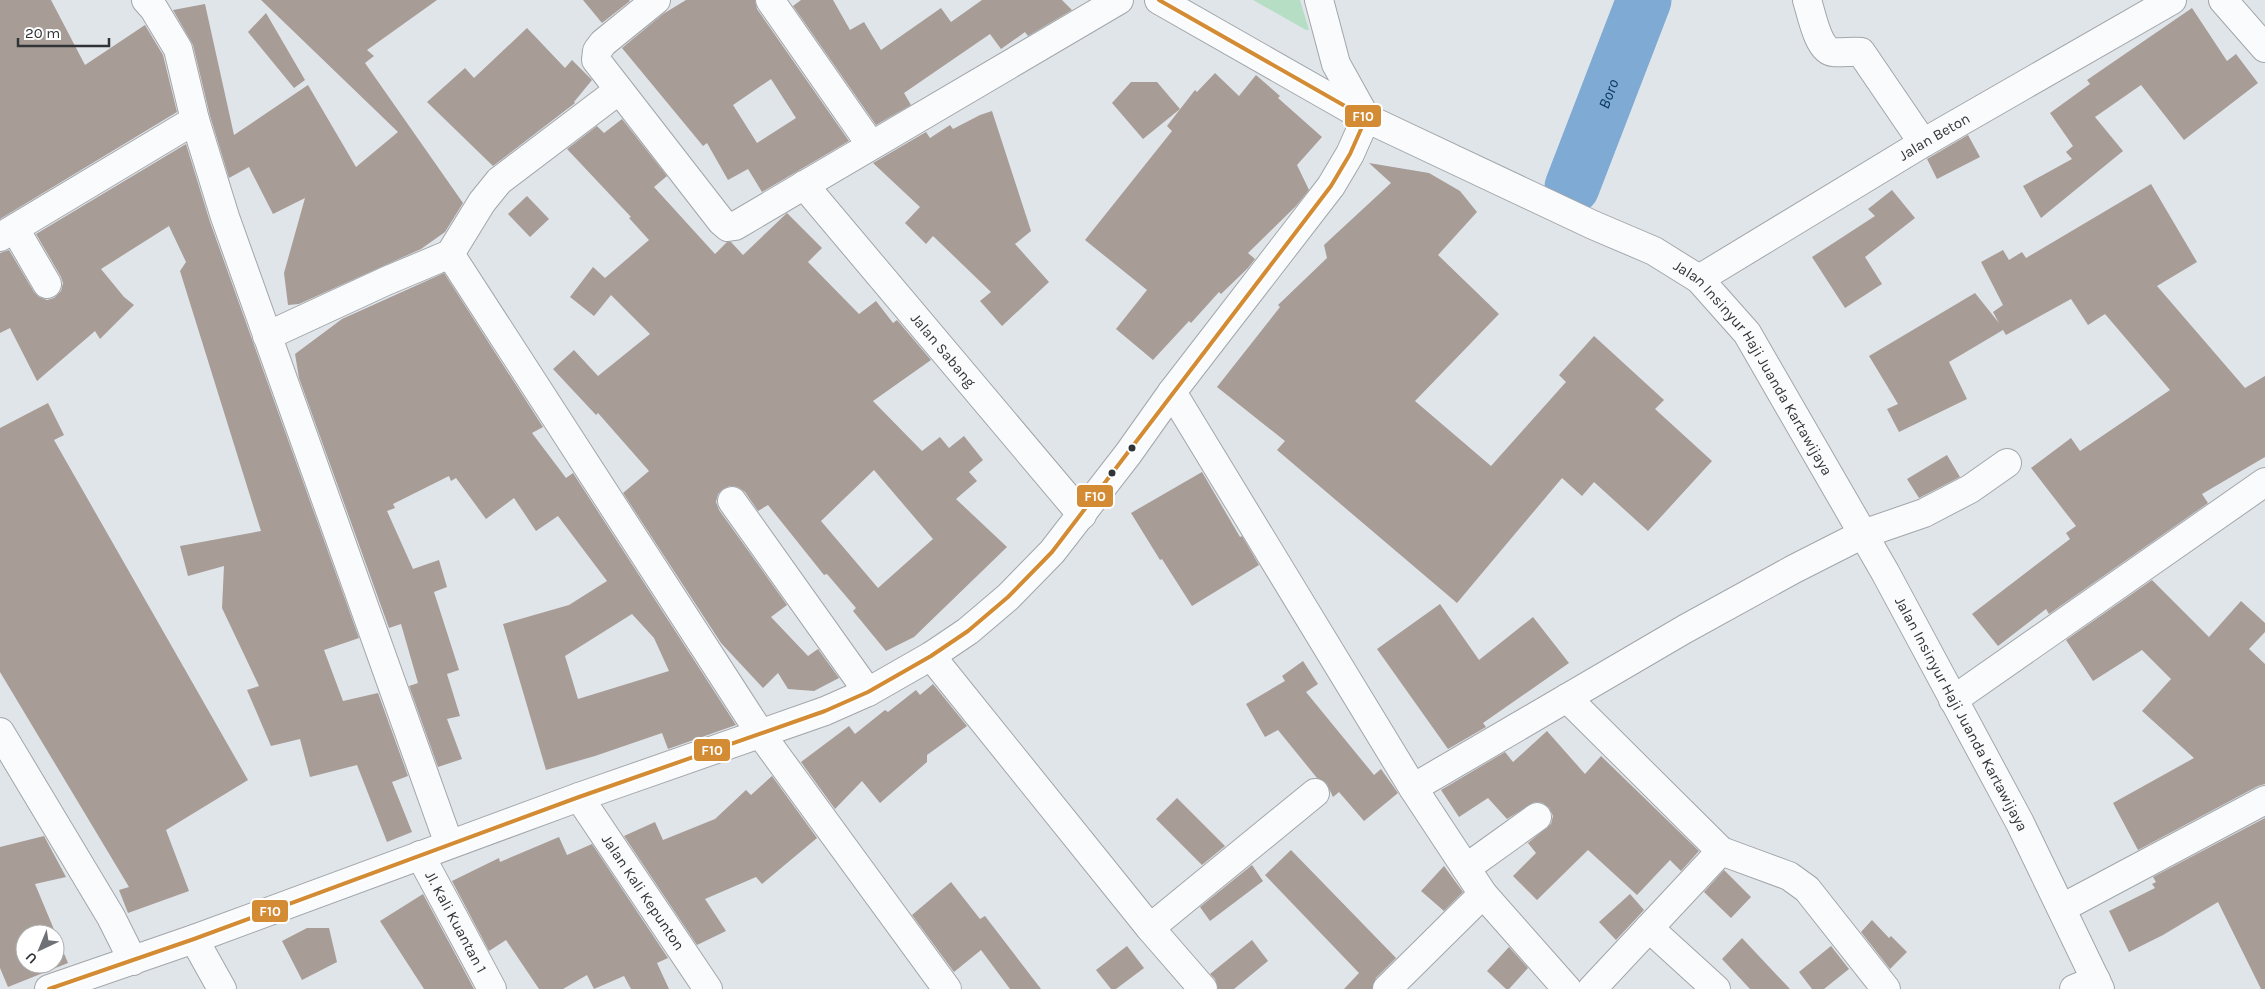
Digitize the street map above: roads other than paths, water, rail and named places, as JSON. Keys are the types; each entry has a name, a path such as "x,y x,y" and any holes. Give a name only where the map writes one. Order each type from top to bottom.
{"street":[{"path":"146,0 154,9 178,49 195,120 225,217 449,844"},
{"path":"656,0 602,43 597,51 596,60 721,221 728,227 735,226 1120,0"},
{"path":"770,0 871,145"},
{"name":"Jalan Insinyur Haji Juanda Kartawijaya","path":"1159,0 1366,118 1593,225 1654,251 1699,279 1747,333 1863,534 2020,823 2062,908 2090,986"},
{"path":"49,989 194,939 579,797 825,711 868,692 932,656 968,631 1008,597 1052,552 1082,515 1172,392 1331,186 1350,154 1366,118 1336,64 1319,0"},
{"path":"1807,0 1820,42 1826,50 1832,52 1861,52 1923,143"},
{"name":"Jalan Beton","path":"1699,279 1923,143 2172,0"},
{"path":"2223,0 2265,48"},
{"path":"267,336 386,281 450,254 482,202 499,181 619,90"},
{"path":"47,284 7,233 195,120"},
{"name":"Jalan Sabang","path":"804,185 1082,515"},
{"path":"450,254 760,733 947,989"},
{"path":"1172,392 1413,788 1483,894 1567,989"},
{"path":"1413,788 1821,554 1863,534 1924,513 1970,489 2007,463"},
{"path":"1953,700 2265,482"},
{"path":"732,501 868,692"},
{"path":"932,656 1150,928 1203,989"},
{"path":"1567,698 1721,851 1789,876 1807,890 1886,989"},
{"path":"0,732 111,917 133,961"},
{"path":"1150,928 1315,793"},
{"name":"Jalan Kali Kepunton","path":"579,797 708,989"},
{"path":"2062,908 2265,800"},
{"path":"1466,868 1537,817"},
{"path":"1592,989 1721,851"},
{"name":"Jl. Kali Kuantan 1","path":"420,855 492,989"},
{"path":"1387,989 1483,894"},
{"path":"1649,928 1716,989"},
{"path":"194,939 222,989"}],"waterway":[{"name":"Boro","path":"1572,187 1644,0"}]}
